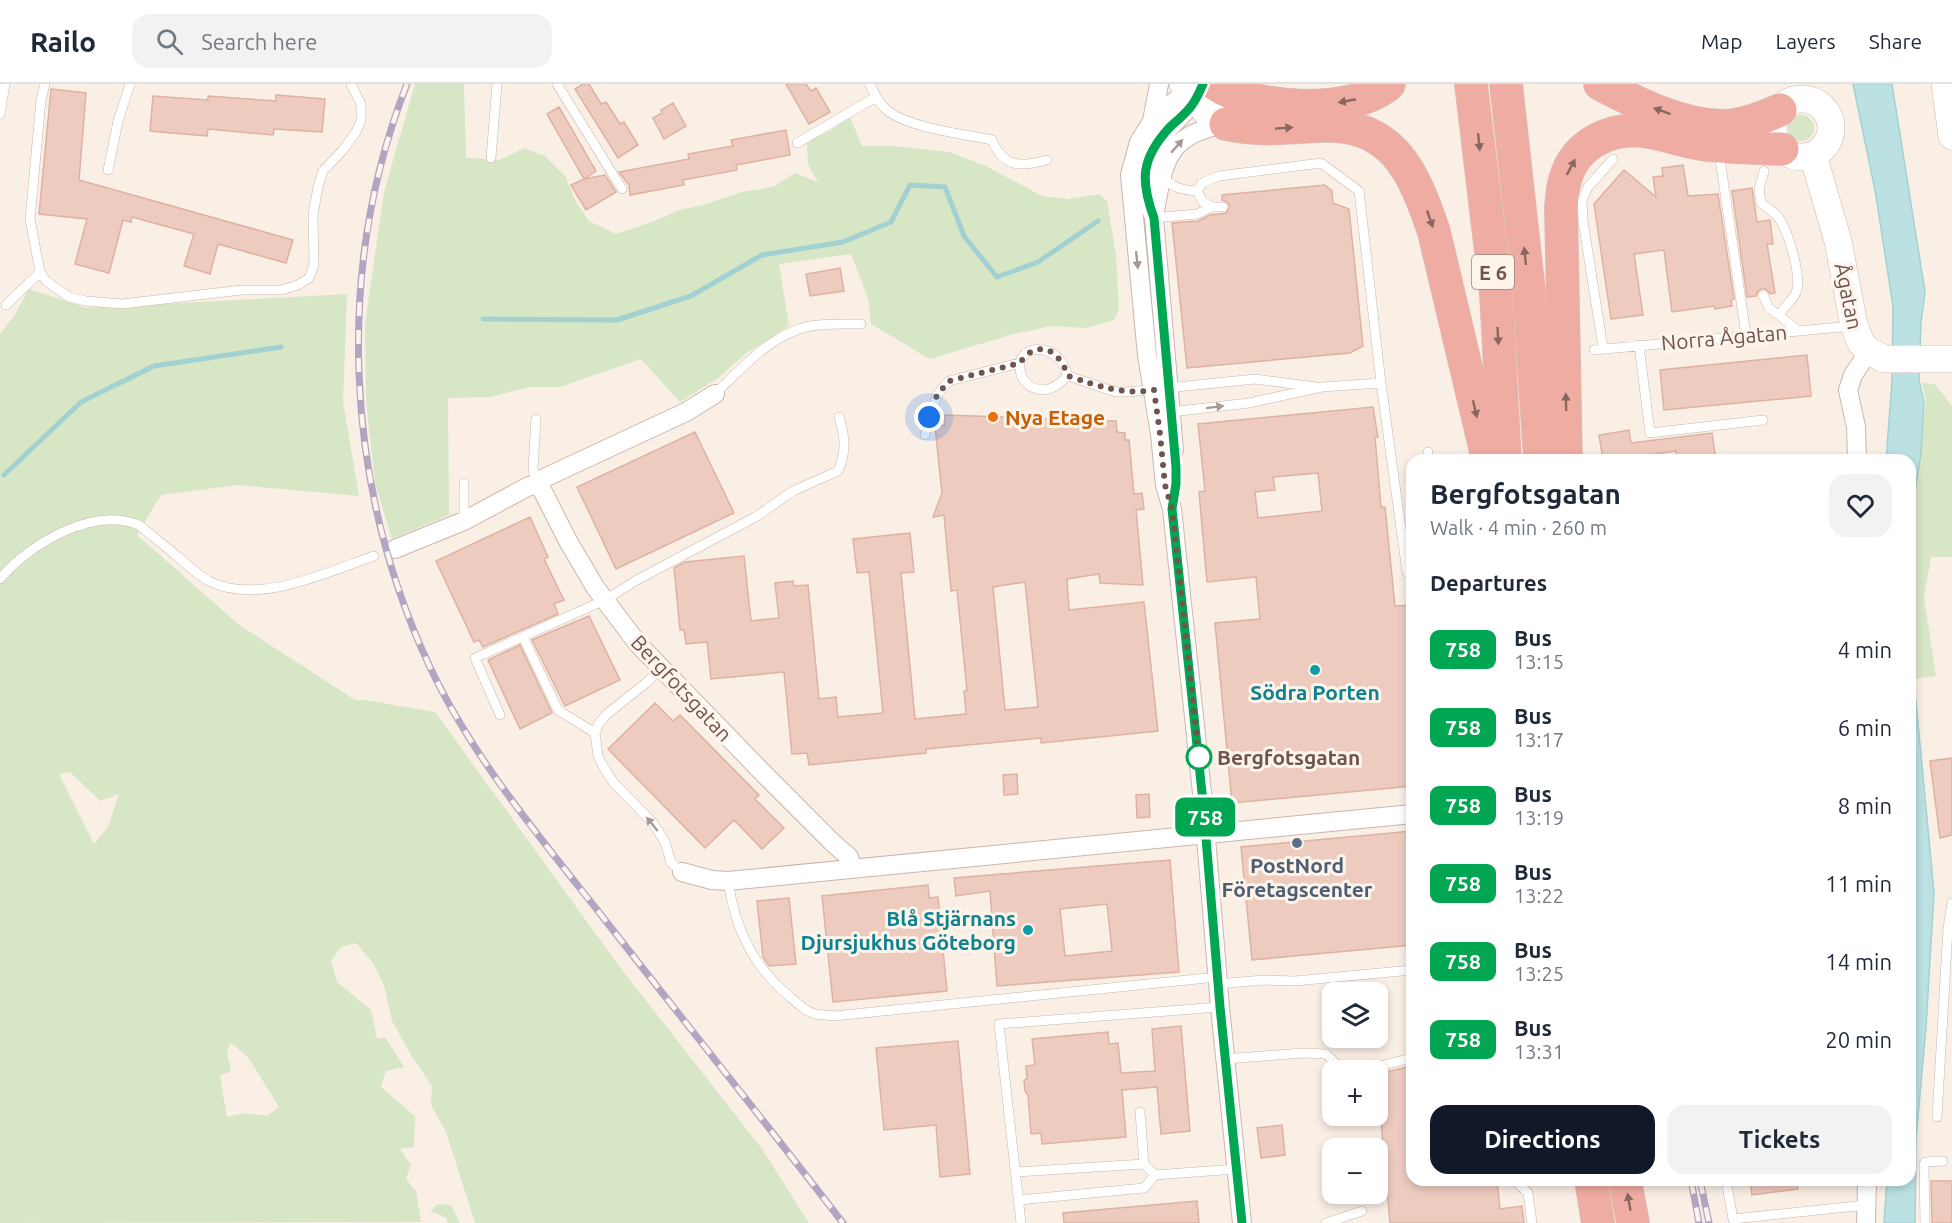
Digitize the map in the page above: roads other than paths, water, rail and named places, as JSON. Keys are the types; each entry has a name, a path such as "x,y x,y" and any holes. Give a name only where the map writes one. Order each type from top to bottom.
{"highway":[{"path":"1197,88 1227,92 1247,99 1304,105 1344,103 1366,97 1389,84"},
{"name":"E 6","path":"1472,84 1496,294 1505,454"},
{"name":"E 6","path":"1506,84 1529,291 1540,454"},
{"path":"1600,84 1681,118 1722,126 1761,118 1788,99"},
{"path":"1226,124 1262,130 1346,125 1366,131 1384,142 1400,158 1424,203 1434,232 1487,454"},
{"path":"1566,454 1561,207 1565,180 1572,163 1584,148 1597,138 1628,130 1647,131 1707,145 1786,158"},
{"path":"1592,1186 1598,1223"},
{"path":"1626,1186 1633,1223"}],"main road":[{"path":"1786,158 1823,148 1829,137 1831,126 1825,111 1820,84"},
{"path":"1945,84 1952,136"},
{"path":"1197,88 1207,113 1226,124"},
{"path":"1788,99 1810,101 1818,104 1825,111"},
{"name":"Ågatan","path":"1788,99 1775,117 1773,130 1777,142 1838,241 1854,325 1861,343 1877,355"},
{"path":"1877,355 1940,359"}],"street":[{"path":"1151,123 1159,84"},
{"path":"1161,389 1147,355 1130,175 1139,142 1151,123 1168,105 1197,88"},
{"path":"1154,218 1145,189 1146,164 1155,146 1197,88"},
{"path":"1226,124 1193,132 1183,140 1166,161 1154,218 1161,389 1176,467 1172,509 1206,835 1217,980 1242,1223"},
{"path":"1857,454 1856,427 1848,390 1853,375 1877,355"},
{"path":"395,549 464,521 529,486 536,485 542,479 686,412 715,394"},
{"name":"Bergfotsgatan","path":"536,485 542,490 568,541 605,600 638,644 774,785 849,857 853,869"},
{"path":"682,872 712,880 728,881 1406,815"},
{"path":"1867,1186 1867,1214"}],"lane":[{"path":"0,114 5,84"},
{"path":"45,84 41,100 30,219 40,272 46,281 69,297 103,304 122,304 242,290 281,290 298,285 309,278 314,265 314,202 323,171 342,151 356,132 360,121 361,104 351,84"},
{"path":"108,170 118,121 130,84"},
{"path":"491,158 497,84"},
{"path":"557,84 622,189"},
{"path":"870,84 876,97 888,112 917,124 992,140 997,152 1008,161 1028,165 1047,160"},
{"path":"797,143 876,97"},
{"path":"1780,316 1781,310 1794,298 1798,276 1784,226 1777,215 1761,203 1759,189 1786,158"},
{"name":"Norra Ågatan","path":"1613,159 1588,187 1582,201 1598,349 1854,325"},
{"path":"1720,159 1746,335"},
{"path":"1197,191 1202,183 1219,176 1321,163 1359,191 1381,383 1406,565"},
{"path":"1162,175 1174,187 1197,191"},
{"path":"1197,191 1203,202 1212,207"},
{"path":"1133,216 1154,218 1197,214 1212,207 1223,207"},
{"path":"1353,246 1364,245"},
{"path":"6,305 40,272"},
{"path":"1763,295 1769,308 1797,330"},
{"path":"715,394 756,354 783,336 808,327 861,324"},
{"path":"1639,345 1650,433 1763,420"},
{"path":"1068,376 1055,387 1038,390 1029,386 1018,371 1025,354 1034,350 1050,352 1058,356 1068,376 1116,392 1256,379 1322,387"},
{"path":"925,435 937,395 949,381 1020,363"},
{"path":"1274,399 1277,388 1275,381"},
{"path":"1164,413 1274,399 1322,387 1381,383"},
{"path":"500,714 475,658 605,600 637,580 757,516 793,491 838,471 844,456 844,436 839,417"},
{"path":"536,419 533,468 536,485"},
{"path":"464,483 464,521"},
{"path":"0,579 20,558 48,538 98,521 129,521 139,525 209,581 239,590 297,583 374,556"},
{"path":"523,637 558,710 595,733"},
{"path":"661,668 607,714 599,723 595,733 598,756 613,782 653,823 665,842 671,863 682,872"},
{"path":"728,881 737,923 759,967 771,981 804,1009 816,1014 834,1016 1217,980 1295,981 1406,971"},
{"path":"1936,1117 1948,928 1952,903"},
{"path":"1022,1223 999,1024 1220,1007"},
{"path":"1225,1059 1302,1053 1326,1054 1332,1060"},
{"path":"1388,1064 1406,1060"},
{"path":"1140,1112 1144,1164 1155,1176"},
{"path":"1925,1223 1924,1165 1925,1162 1942,1161"},
{"path":"1015,1172 1144,1164"},
{"path":"1019,1200 1143,1188 1155,1176 1236,1169"},
{"path":"1520,1186 1528,1193 1532,1223"},
{"path":"1727,1186 1733,1219 1867,1214"},
{"path":"1326,1223 1362,1211"}],"water":[{"path":"1853,84 1892,84 1925,292 1921,322 1919,380 1924,402 1921,454 1916,484 1916,454 1886,454 1892,382 1893,306 1875,190"},
{"path":"1916,702 1934,893 1926,1027 1916,1139"},
{"path":"1887,1186 1915,1186 1915,1223 1884,1223"}],"waterway":[{"path":"483,319 617,320 691,296 762,255 843,242 891,222 910,185 945,187 964,236 997,277 1038,262 1098,221"},
{"path":"4,475 81,402 154,366 281,347"}],"railway":[{"path":"407,84 384,155 368,228 360,302 359,377 366,451 380,524 401,596 429,665 446,698 506,793 843,1223"},
{"path":"1692,1186 1699,1223"},
{"path":"1701,1186 1709,1223"}],"place":[{"name":"Nya Etage","path":"993,417"},
{"name":"Södra Porten","path":"1315,670"},
{"name":"Bergfotsgatan","path":"1199,757"},
{"name":"PostNord Företagscenter","path":"1297,843"},
{"name":"Blå Stjärnans Djursjukhus Göteborg","path":"1028,930"}]}
